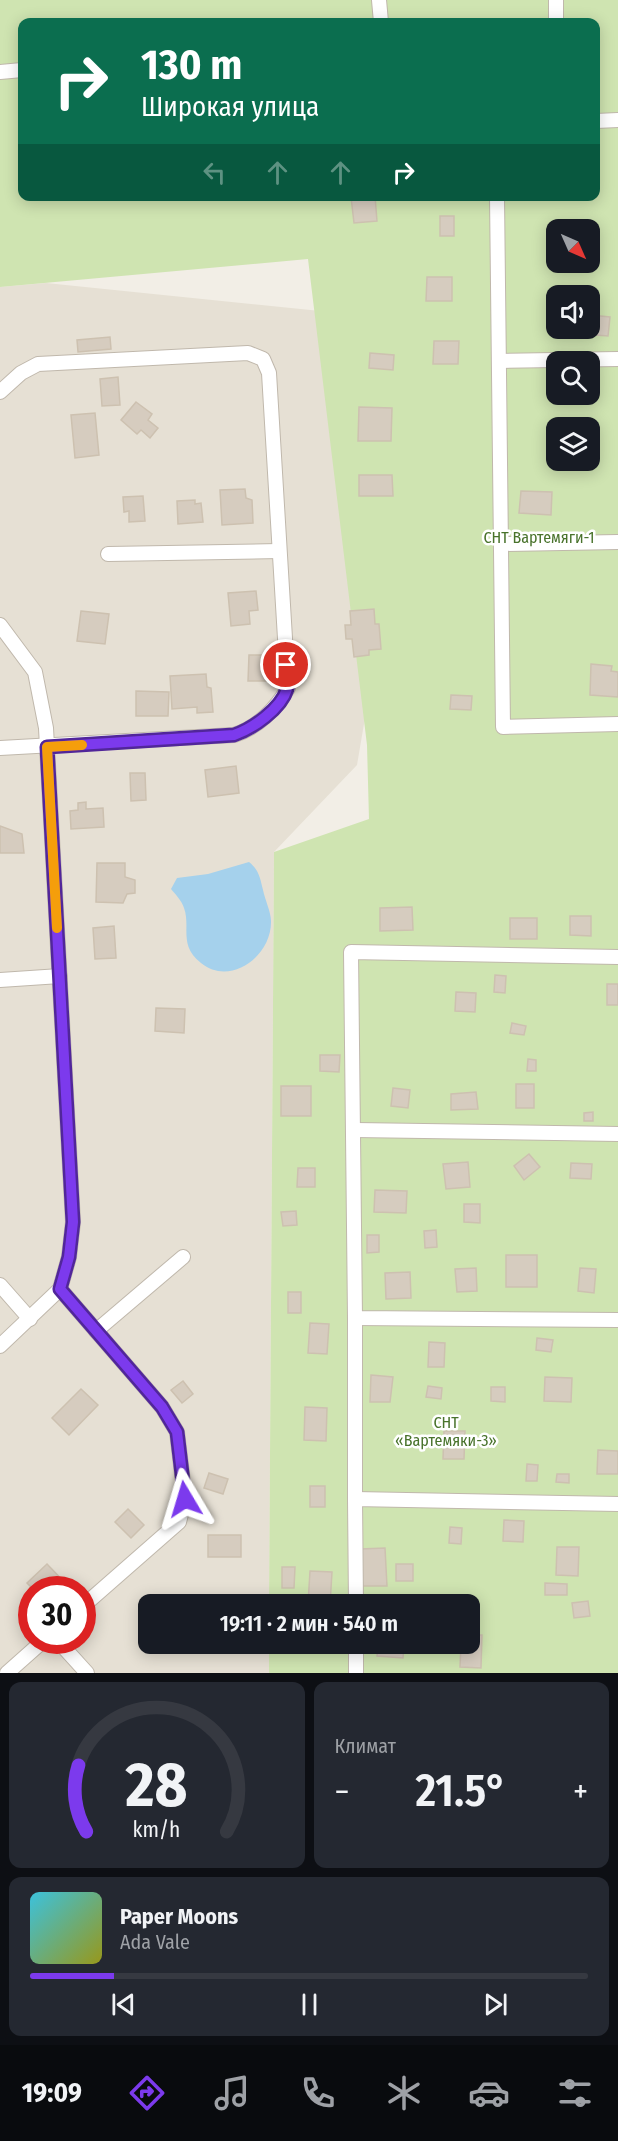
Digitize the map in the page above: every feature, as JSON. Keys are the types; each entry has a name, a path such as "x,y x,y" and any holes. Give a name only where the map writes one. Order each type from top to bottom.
{"street":[{"path":"380,0 381,18"},
{"path":"555,0 555,18"},
{"path":"0,72 18,70"},
{"path":"600,121 618,120"},
{"path":"497,201 502,727 618,724"},
{"path":"0,392 21,373 38,364 248,353 263,359 269,373 288,688 280,701 249,730 234,735 0,748"},
{"path":"500,361 618,359"},
{"path":"502,544 618,542"},
{"path":"108,554 279,551"},
{"path":"0,625 35,672 47,747 73,1222 69,1257 60,1289 0,1346"},
{"path":"356,1594 355,1130 351,952 618,957"},
{"path":"0,980 60,976"},
{"path":"355,1130 618,1134"},
{"path":"96,1331 183,1257"},
{"path":"0,1285 30,1319"},
{"path":"60,1289 162,1407 177,1432 185,1499 179,1522 96,1595"},
{"path":"355,1318 618,1320"},
{"path":"355,1499 618,1504"},
{"path":"7,1673 28,1654"},
{"path":"70,1654 87,1673"},
{"path":"356,1654 357,1673"}],"shaded area":[{"path":"46,283 340,313 389,577 357,765 274,852 269,1594 138,1594 138,1654 269,1654 269,1673 0,1673 0,287"}],"green space":[{"path":"0,0 618,0 618,1673 269,1673 269,1654 480,1654 480,1594 269,1594 274,852 369,819 367,745 308,259 0,287"}],"water":[{"path":"249,862 259,874 269,910 271,921 265,946 247,964 236,969 212,970 201,963 190,949 187,943 184,908 171,889 177,878 208,874"}],"building":[{"path":"351,201 375,201 377,221 354,223"},
{"path":"440,216 454,216 454,236 440,236"},
{"path":"427,277 452,277 452,301 426,301"},
{"path":"600,316 610,317 608,336 600,335"},
{"path":"110,337 111,349 78,352 77,340"},
{"path":"434,341 459,341 458,364 433,364"},
{"path":"370,353 394,355 393,370 369,368"},
{"path":"118,377 120,405 102,406 100,379"},
{"path":"136,402 152,414 148,420 158,428 150,438 141,430 137,434 121,420"},
{"path":"359,407 392,408 391,441 358,441"},
{"path":"95,413 99,455 75,458 71,415"},
{"path":"359,475 392,475 393,496 359,496"},
{"path":"245,489 246,498 252,500 253,523 222,525 220,490"},
{"path":"521,491 552,492 551,515 519,513"},
{"path":"143,496 145,521 129,522 129,511 124,512 123,497"},
{"path":"195,500 195,504 201,503 203,522 178,524 177,501"},
{"path":"256,591 258,610 249,611 250,624 231,626 228,593"},
{"path":"374,609 375,624 379,624 381,649 369,650 369,655 354,657 352,639 346,639 345,625 351,625 350,611"},
{"path":"81,611 109,614 105,644 77,641"},
{"path":"249,655 268,655 268,681 248,681"},
{"path":"591,664 612,666 611,671 618,672 618,697 590,695"},
{"path":"206,674 207,687 211,688 213,712 197,713 197,707 172,709 170,676"},
{"path":"136,691 169,692 168,716 136,716"},
{"path":"451,695 472,696 471,710 450,709"},
{"path":"236,766 239,793 208,797 205,770"},
{"path":"130,773 145,773 146,800 131,801"},
{"path":"86,802 86,809 103,808 104,827 71,829 70,811 78,810 78,803"},
{"path":"0,826 22,834 24,853 0,853"},
{"path":"97,863 125,863 125,877 135,880 135,893 127,894 123,903 96,902"},
{"path":"412,907 413,930 380,931 380,908"},
{"path":"570,916 591,916 591,936 570,935"},
{"path":"510,918 537,918 537,939 510,939"},
{"path":"114,926 116,958 95,959 93,928"},
{"path":"495,975 506,976 505,993 494,992"},
{"path":"607,984 618,984 618,1005 607,1005"},
{"path":"456,992 476,993 475,1012 455,1011"},
{"path":"156,1008 185,1009 184,1033 155,1031"},
{"path":"512,1023 526,1026 524,1035 510,1033"},
{"path":"320,1055 340,1055 339,1072 320,1071"},
{"path":"528,1059 536,1060 536,1071 527,1071"},
{"path":"516,1084 534,1084 534,1108 516,1108"},
{"path":"281,1086 311,1086 311,1116 281,1116"},
{"path":"393,1088 410,1090 408,1108 391,1106"},
{"path":"476,1092 478,1109 451,1110 451,1094"},
{"path":"593,1112 593,1121 584,1121 584,1113"},
{"path":"529,1154 540,1167 524,1180 514,1166"},
{"path":"468,1162 470,1187 446,1189 443,1164"},
{"path":"571,1163 592,1164 591,1179 570,1178"},
{"path":"298,1168 315,1168 315,1187 297,1187"},
{"path":"375,1190 407,1191 406,1213 374,1212"},
{"path":"464,1204 480,1204 480,1223 464,1222"},
{"path":"296,1211 297,1225 283,1226 281,1212"},
{"path":"436,1230 437,1247 425,1248 424,1231"},
{"path":"367,1235 379,1235 379,1252 367,1253"},
{"path":"506,1255 537,1255 537,1287 506,1287"},
{"path":"476,1268 477,1291 457,1292 455,1269"},
{"path":"580,1268 596,1269 594,1293 578,1291"},
{"path":"410,1272 411,1298 386,1299 385,1273"},
{"path":"288,1292 301,1292 301,1313 288,1313"},
{"path":"310,1323 329,1324 327,1354 308,1353"},
{"path":"537,1338 553,1340 551,1352 536,1350"},
{"path":"429,1342 445,1343 444,1367 428,1367"},
{"path":"371,1375 393,1377 390,1402 370,1402"},
{"path":"545,1377 572,1378 571,1402 544,1401"},
{"path":"183,1381 193,1394 182,1403 171,1390"},
{"path":"428,1386 442,1388 441,1399 426,1397"},
{"path":"491,1387 505,1387 505,1402 491,1401"},
{"path":"81,1389 98,1405 69,1435 52,1418"},
{"path":"305,1407 327,1408 326,1441 304,1440"},
{"path":"444,1431 465,1431 464,1459 443,1459"},
{"path":"598,1450 618,1451 618,1474 597,1474"},
{"path":"527,1464 538,1465 537,1481 526,1481"},
{"path":"209,1473 228,1479 223,1494 204,1488"},
{"path":"557,1474 569,1474 569,1483 556,1482"},
{"path":"310,1486 325,1486 325,1507 310,1507"},
{"path":"128,1509 144,1525 131,1538 115,1522"},
{"path":"504,1520 524,1521 523,1542 503,1541"},
{"path":"450,1527 462,1528 461,1544 449,1543"},
{"path":"208,1535 241,1535 241,1557 208,1557"},
{"path":"557,1547 579,1547 578,1576 556,1575"},
{"path":"385,1548 387,1586 362,1586 360,1549"},
{"path":"47,1564 58,1576 34,1576"},
{"path":"396,1564 413,1564 413,1581 396,1581"},
{"path":"282,1567 295,1567 294,1588 282,1588"},
{"path":"310,1571 332,1572 331,1594 309,1594"},
{"path":"545,1583 567,1584 567,1595 545,1595"},
{"path":"588,1601 590,1616 574,1618 572,1603"},
{"path":"480,1635 482,1635 481,1668 460,1667 461,1654 480,1654"},
{"path":"377,1654 403,1654 403,1658 377,1656"}],"slow traffic":[{"path":"57,928 47,747 82,745"}],"route":[{"path":"185,1499 177,1432 162,1407 60,1289 69,1257 73,1222 47,747 234,735 249,730 280,701 288,688 286,665"}],"park label":[{"name":"СНТ Вартемяги-1","path":"539,537"},
{"name":"СНТ «Вартемяки-3»","path":"446,1431"}]}
